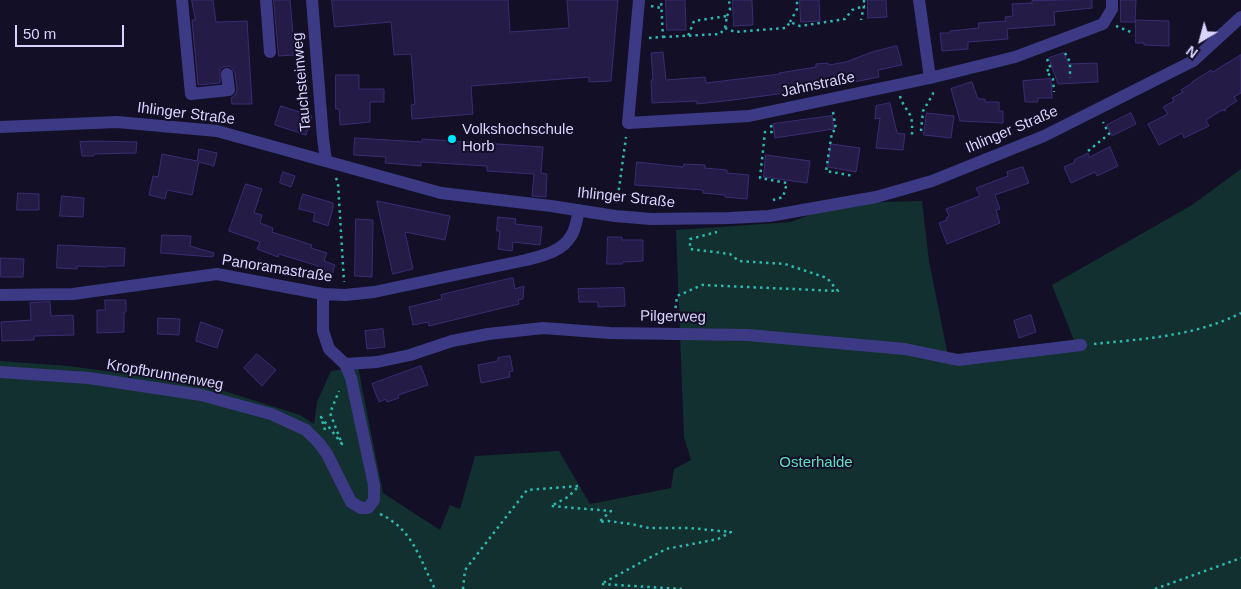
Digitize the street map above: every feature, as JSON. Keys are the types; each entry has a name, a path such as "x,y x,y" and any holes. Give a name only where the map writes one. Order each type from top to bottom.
{"street":[{"path":"182,0 191,94 229,90 227,74"},
{"path":"266,0 270,52"},
{"name":"Tauchsteinweg","path":"312,0 323,138 327,161"},
{"path":"628,123 639,0"},
{"path":"919,0 930,78"},
{"name":"Jahnstraße","path":"628,123 749,116 930,78 1018,56 1103,24 1112,10 1112,0"},
{"name":"Ihlinger Straße","path":"0,127 117,122 217,131 441,193 651,219 769,216 876,197 932,181 1044,136 1193,61 1241,16"},
{"name":"Panoramastraße","path":"0,295 73,294 217,274 323,294 345,295 384,290 526,260 549,253 564,244 572,236 579,210"},
{"path":"323,294 323,331 329,349 344,364 351,378 374,485 374,500 368,508"},
{"name":"Pilgerweg","path":"344,364 377,362 452,341 488,334 543,328 610,333 673,332 748,335 905,349 958,360 1081,346"},
{"name":"Kropfbrunnenweg","path":"0,372 89,378 201,395 271,414 306,430 319,443 326,454 351,502 361,508 368,508"}],"path":[{"path":"661,0 663,37"},
{"path":"635,40 720,34 730,10 729,0"},
{"path":"724,28 735,32 786,28 797,9 796,0"},
{"path":"861,20 864,0"},
{"path":"790,22 800,26 844,19 852,10 864,6"},
{"path":"688,36 694,21 727,16"},
{"path":"1060,40 1070,62 1070,78"},
{"path":"1042,47 1051,69 1046,71 1053,80 1054,92"},
{"path":"921,131 923,110 933,94 930,78"},
{"path":"897,85 902,102 910,114 912,137"},
{"path":"832,98 836,130 832,132 826,171 854,176"},
{"path":"1088,151 1109,134 1097,109"},
{"path":"768,202 783,197 787,183 760,178 765,132 772,132 770,112"},
{"path":"615,216 628,123"},
{"path":"327,161 338,182 345,295"},
{"path":"673,332 677,296 702,285 838,290 826,278 785,264 739,261 730,254 690,249 690,239 725,230"},
{"path":"1081,346 1188,332 1224,322 1241,313"},
{"path":"326,432 321,417 342,444 330,413 341,388"},
{"path":"463,589 465,570 527,490 579,486 568,497 551,506 611,512 599,522 608,521 649,528 689,528 731,532 718,539 666,550 601,584 682,589"},
{"path":"368,508 392,519 410,538 424,563 435,589"},
{"path":"1155,589 1241,558"}],"green space":[{"name":"Osterhalde","path":"1241,169 1241,589 0,589 0,361 69,366 163,379 224,391 300,415 314,424 317,402 331,371 358,367 383,493 440,530 450,505 460,509 475,456 559,451 590,504 671,488 674,469 691,460 684,437 676,230 791,222 840,203 922,201 929,261 948,356 1077,348 1052,285 1192,205"}],"building":[{"path":"192,0 213,0 216,22 247,21 252,104 232,104 231,98 236,94 237,89 235,73 230,66 223,67 220,70 220,83 198,85 192,20 195,20"},
{"path":"274,0 290,0 295,55 279,56"},
{"path":"332,0 508,0 510,32 569,28 567,0 618,0 611,81 589,82 589,77 471,86 473,114 412,119 411,105 415,104 411,54 394,55 391,22 335,27"},
{"path":"666,0 685,0 686,30 667,30"},
{"path":"733,0 752,0 753,25 734,26"},
{"path":"800,0 819,0 820,21 801,22"},
{"path":"868,0 886,0 887,17 868,18"},
{"path":"1092,0 1092,8 1054,12 1055,25 1007,29 1008,39 968,42 968,49 942,51 940,33 979,28 978,23 1006,21 1005,17 1013,16 1012,4 1032,3 1032,1"},
{"path":"1121,0 1136,0 1135,22 1121,22"},
{"path":"1136,20 1169,21 1169,46 1136,43"},
{"path":"897,46 902,65 878,70 879,77 833,86 832,83 807,87 808,90 733,100 697,104 697,101 652,103 651,53 663,52 666,80 705,77 706,83 780,74 816,67 816,64 828,63 829,65 846,62 872,52"},
{"path":"1064,53 1068,64 1097,63 1098,82 1058,84 1049,58"},
{"path":"1241,55 1241,93 1234,97 1237,101 1226,108 1225,111 1222,110 1206,120 1209,126 1184,138 1182,133 1159,145 1148,124 1168,114 1163,107 1174,101 1172,98 1183,92 1181,90 1192,82"},
{"path":"336,75 359,75 359,89 384,89 384,102 370,102 370,122 340,125 339,109 336,109"},
{"path":"1051,79 1052,98 1038,98 1038,102 1025,102 1023,81"},
{"path":"972,82 978,99 985,99 985,102 999,102 999,111 1003,111 1003,123 960,121 951,89"},
{"path":"890,103 897,133 905,134 903,150 876,148 880,118 875,119 876,106"},
{"path":"281,106 312,116 306,135 275,125"},
{"path":"927,113 954,116 951,138 924,135"},
{"path":"1131,113 1136,124 1112,136 1107,125"},
{"path":"832,116 834,129 775,138 773,124"},
{"path":"355,138 422,142 422,139 543,147 541,173 547,174 546,197 532,196 534,174 487,171 487,166 421,162 421,166 385,163 386,157 354,155"},
{"path":"80,142 137,142 136,153 82,156"},
{"path":"831,144 860,148 856,172 828,167"},
{"path":"1110,147 1118,166 1097,176 1095,172 1071,183 1064,167 1088,153 1089,157"},
{"path":"199,149 217,153 214,166 199,162 192,195 167,190 165,199 149,195 153,176 158,177 162,154 197,161"},
{"path":"766,155 810,161 807,183 764,177"},
{"path":"637,162 683,167 684,164 705,165 705,168 727,170 727,173 749,175 747,199 703,193 703,190 635,185"},
{"path":"1023,167 1029,183 995,195 1000,209 996,210 1000,223 947,244 939,223 947,220 946,218 949,216 946,209 980,196 976,188 1008,176 1007,172"},
{"path":"283,172 295,176 291,187 280,183"},
{"path":"246,184 262,189 254,213 262,215 260,223 273,228 272,232 312,245 311,248 327,253 324,261 335,265 332,275 317,271 318,266 279,254 278,257 257,249 260,242 229,231"},
{"path":"18,193 39,194 39,210 17,210"},
{"path":"303,194 333,203 328,226 313,221 315,213 299,209"},
{"path":"62,196 84,198 83,217 60,216"},
{"path":"377,201 450,216 445,240 405,232 413,269 393,274"},
{"path":"498,217 516,219 515,224 542,227 540,245 513,242 512,251 498,249 500,231 497,231"},
{"path":"356,219 373,220 372,277 355,276"},
{"path":"162,235 191,236 190,246 214,253 213,257 161,253"},
{"path":"608,237 622,237 622,240 643,240 643,261 607,264"},
{"path":"58,245 125,248 124,266 77,266 77,269 57,268"},
{"path":"1,258 24,259 23,277 1,277"},
{"path":"513,278 515,289 524,286 523,299 518,300 519,304 429,326 428,322 413,325 409,307 442,299 441,295"},
{"path":"624,288 625,306 598,307 598,302 579,302 578,289"},
{"path":"105,300 126,300 124,332 97,333 97,310 105,310"},
{"path":"50,302 51,316 73,315 74,335 34,336 34,340 2,341 1,322 31,320 30,303"},
{"path":"1031,315 1036,332 1019,338 1014,321"},
{"path":"158,318 180,319 179,335 158,334"},
{"path":"201,322 223,330 217,348 196,341"},
{"path":"383,329 385,347 367,349 365,331"},
{"path":"257,354 276,370 262,386 244,368"},
{"path":"510,356 513,371 509,372 510,377 481,383 478,365 498,361 498,358"},
{"path":"421,366 428,385 398,395 399,398 387,402 386,399 379,402 372,384"}],"place":[{"name":"Volkshochschule Horb","path":"452,139"}]}
